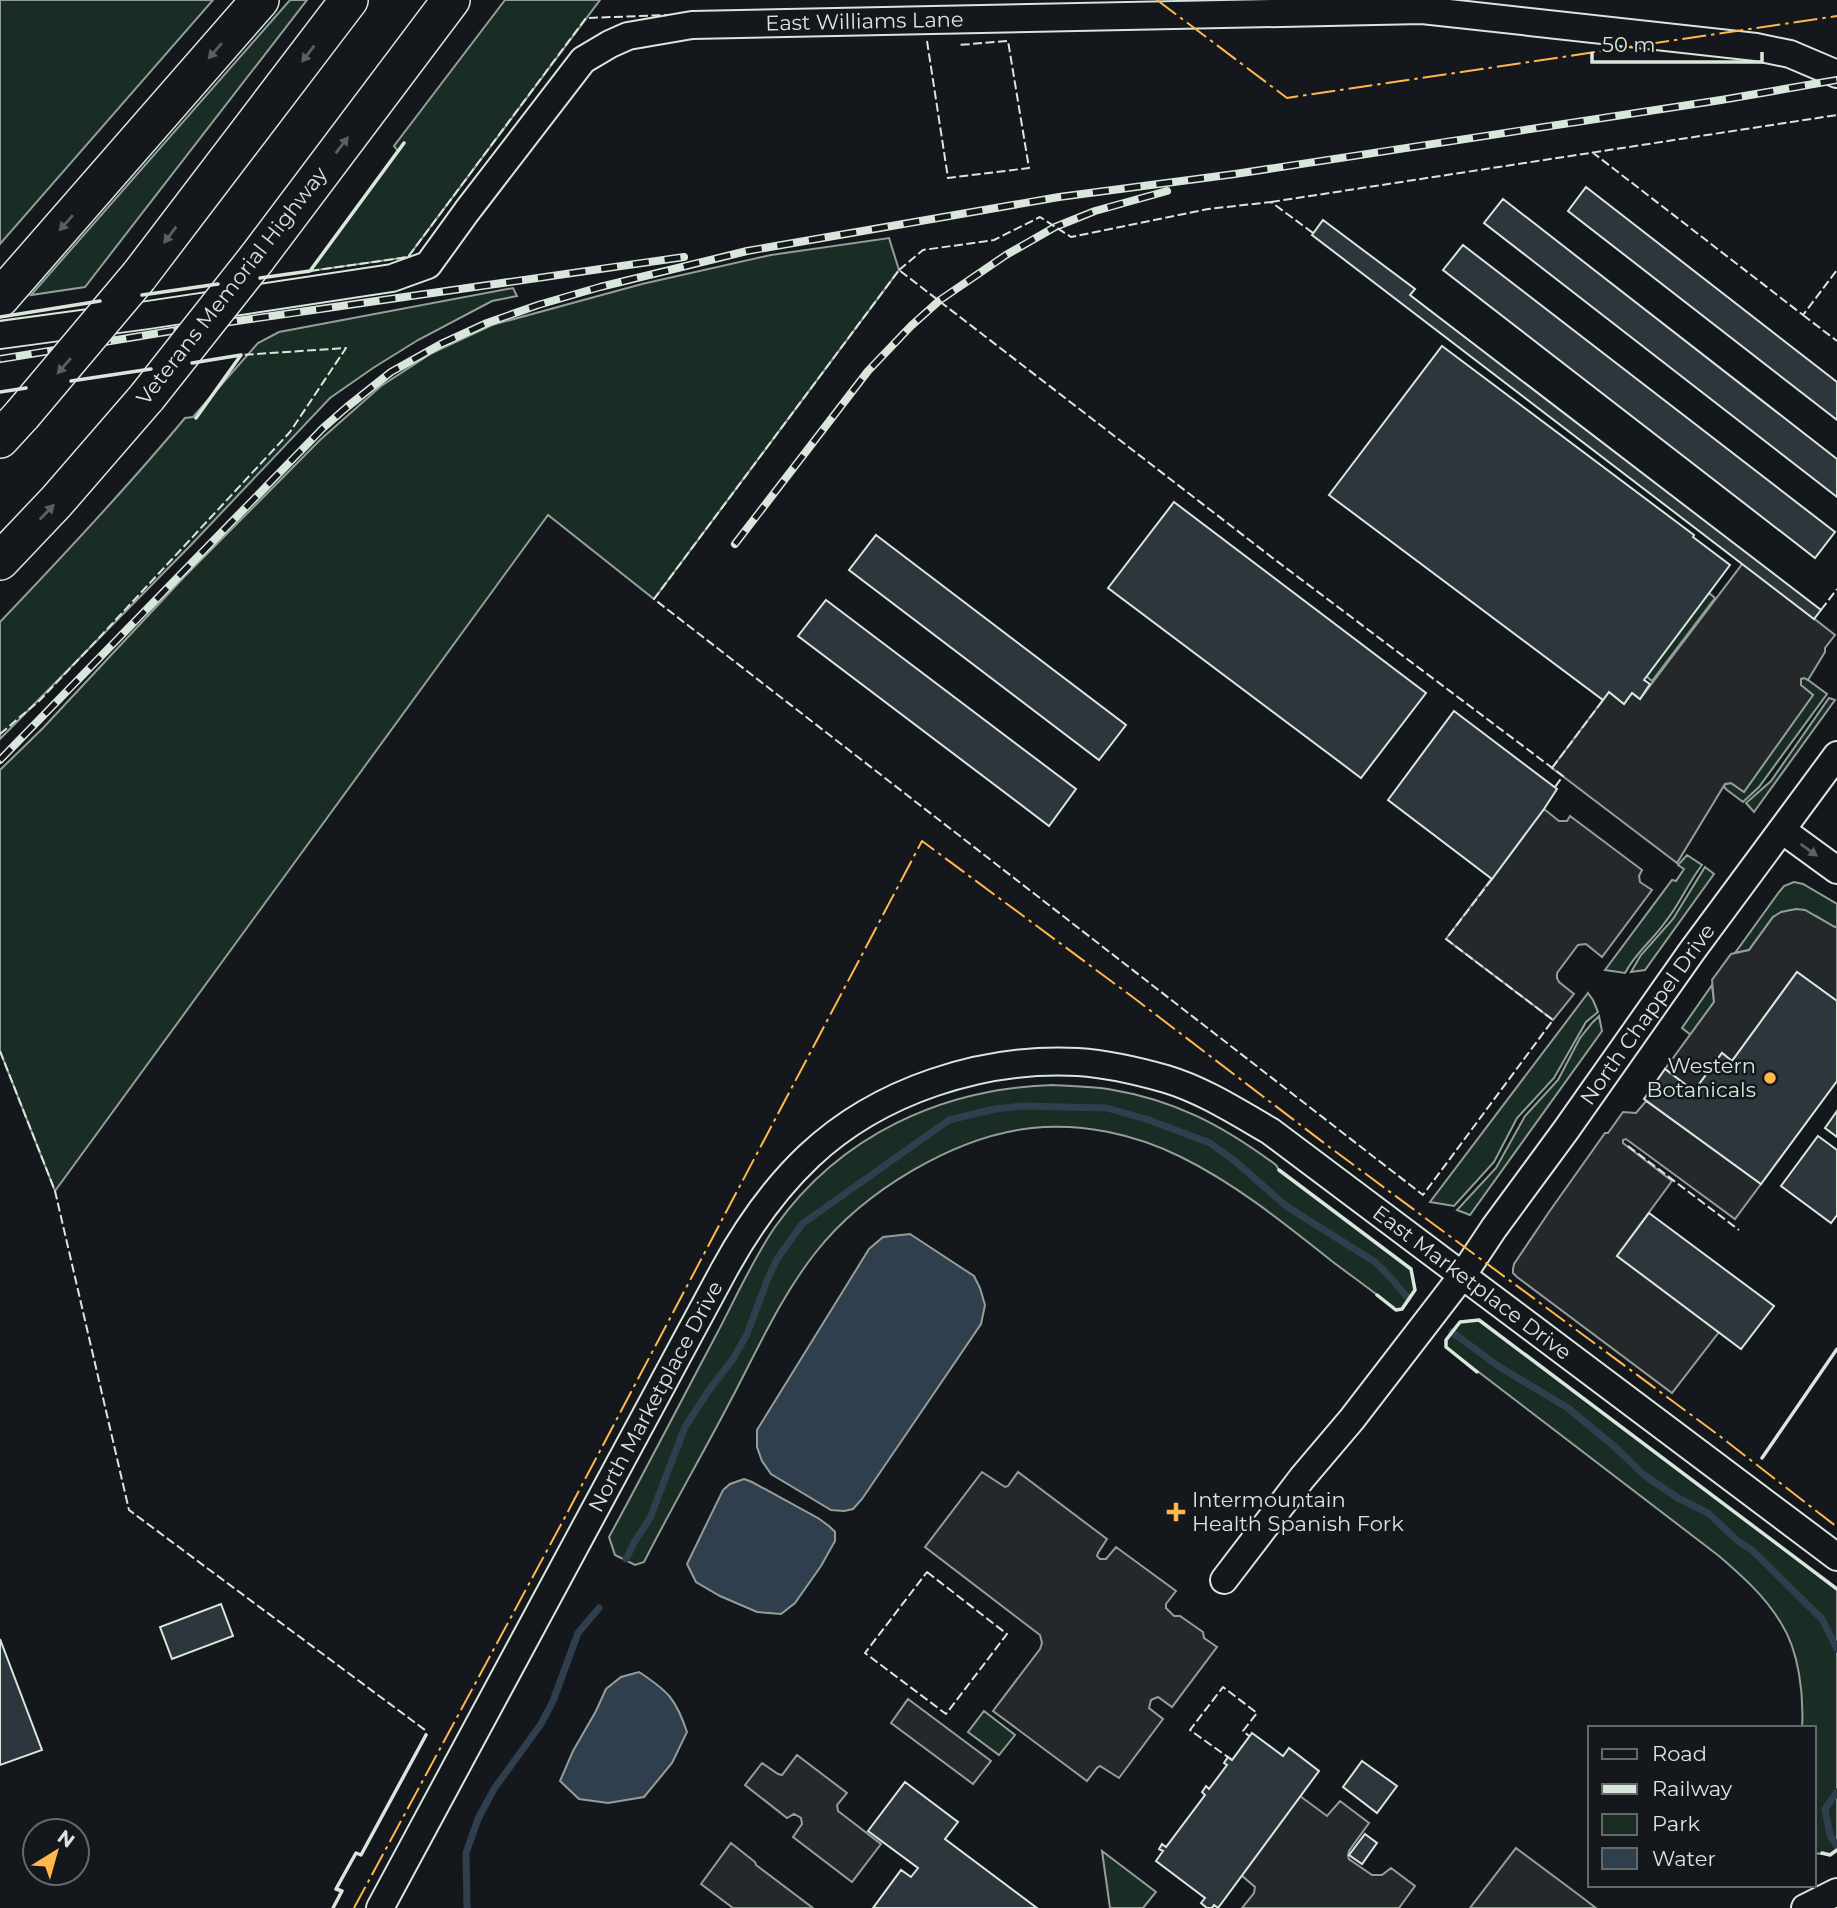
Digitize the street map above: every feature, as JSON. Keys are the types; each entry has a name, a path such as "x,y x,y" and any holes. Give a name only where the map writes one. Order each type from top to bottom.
{"highway":[{"path":"1,297 260,0"},
{"path":"11,427 139,276 349,0"},
{"name":"Veterans Memorial Highway","path":"0,561 57,502 147,397 257,258 451,0"}],"street":[{"name":"East Williams Lane","path":"0,335 392,278 428,265 583,60 628,36 670,28 719,24 1422,10 1756,47 1790,54 1837,74"},
{"name":"North Chappel Drive","path":"1224,1580 1301,1478 1352,1419 1462,1276 1692,951 1782,830 1829,783 1837,755"},
{"path":"1782,830 1837,870"},
{"name":"North Marketplace Drive","path":"380,1908 730,1260 762,1209 811,1154 853,1122 888,1102 967,1073 1037,1062 1079,1062"},
{"name":"East Marketplace Drive","path":"1079,1062 1168,1079 1209,1096 1270,1132 1837,1557"},
{"path":"1805,1908 1837,1892"}],"green space":[{"path":"0,0 213,0 0,244"},
{"path":"290,0 307,0 85,287 31,295"},
{"path":"505,0 600,0 408,257 310,271 398,151 394,146"},
{"path":"889,238 899,270 654,599 548,515 55,1191 0,1051 0,770 43,728 184,577 320,440 381,386 432,353 492,325 642,284 771,255"},
{"path":"513,288 517,296 492,301 418,340 330,398 190,546 0,739 0,622 94,522 185,418 193,417 258,343 279,332"},
{"path":"1709,593 1715,598 1652,681 1646,676"},
{"path":"1804,677 1827,694 1759,787 1743,802 1724,787 1725,784 1731,783 1743,791 1813,695 1800,685"},
{"path":"1829,698 1835,700 1754,812 1746,803 1771,781"},
{"path":"1687,855 1702,865 1671,914 1625,973 1605,970 1672,880 1676,881 1684,869 1678,865"},
{"path":"1705,867 1714,874 1645,970 1631,972 1641,955 1673,919"},
{"path":"1794,882 1803,884 1837,904 1837,926 1835,928 1816,916 1773,917 1749,950 1735,953 1779,892 1784,886"},
{"path":"1712,985 1714,1002 1691,1035 1682,1028"},
{"path":"1588,993 1598,1012 1586,1022 1554,1078 1517,1118 1494,1162 1454,1206 1430,1202"},
{"path":"1599,1016 1602,1031 1470,1215 1457,1210 1496,1168 1525,1116 1558,1080 1580,1038"},
{"path":"1053,1085 1101,1088 1132,1094 1176,1107 1217,1126 1276,1165 1279,1170 1411,1269 1415,1290 1402,1309 1396,1310 1241,1192 1181,1157 1145,1142 1108,1132 1051,1127 1003,1133 973,1142 913,1170 885,1188 836,1229 816,1252 772,1321 644,1562 635,1565 615,1555 609,1537 758,1254 775,1227 801,1195 830,1166 863,1142 897,1123 934,1107 972,1096 1012,1088"},
{"path":"1479,1320 1837,1589 1837,1850 1830,1855 1816,1853 1816,1726 1802,1726 1801,1688 1796,1660 1787,1634 1775,1613 1753,1587 1719,1556 1446,1347 1446,1340 1460,1322"},
{"path":"984,1711 1015,1735 999,1755 968,1732"},
{"path":"1102,1851 1156,1892 1143,1908 1110,1908"}],"shaded area":[{"path":"1743,563 1835,635 1808,680 1801,679 1801,685 1813,695 1744,792 1731,783 1725,784 1677,863 1552,768 1609,692 1624,704 1632,693 1640,699"},
{"path":"1544,809 1559,821 1567,821 1570,816 1642,870 1640,882 1652,890 1602,957 1586,944 1578,945 1557,973 1559,982 1574,994 1553,1020 1446,939"},
{"path":"1796,909 1805,910 1837,926 1837,1001 1797,972 1732,1061 1722,1053 1694,1091 1665,1069 1714,1002 1712,980 1731,954 1749,950 1773,917"},
{"path":"1646,1101 1761,1184 1735,1219 1626,1139 1623,1140 1623,1143 1672,1181 1617,1256 1719,1332 1672,1393 1513,1273 1514,1264 1605,1133 1608,1133 1623,1112 1636,1113"},
{"path":"982,1472 1005,1487 1018,1472 1107,1539 1098,1553 1100,1559 1106,1559 1116,1547 1176,1591 1166,1608 1174,1616 1180,1616 1203,1632 1204,1638 1217,1647 1172,1707 1158,1697 1151,1700 1149,1708 1163,1719 1119,1778 1100,1766 1087,1781 993,1711 1040,1649 1040,1635 925,1547"},
{"path":"908,1699 991,1761 973,1784 891,1723"},
{"path":"797,1755 847,1793 837,1805 838,1811 881,1844 852,1882 793,1837 802,1824 801,1818 794,1814 787,1818 745,1785 762,1763 782,1775"},
{"path":"1300,1796 1327,1816 1340,1801 1369,1823 1349,1851 1349,1859 1372,1875 1382,1875 1391,1868 1415,1886 1399,1908 1242,1908 1254,1893 1255,1887 1241,1875"},
{"path":"731,1843 813,1908 733,1908 701,1884"},
{"path":"1516,1848 1579,1895 1596,1908 1470,1908"}],"water":[{"path":"910,1234 974,1276 985,1305 981,1324 862,1499 853,1509 831,1510 771,1474 757,1447 757,1430 869,1249 883,1237"},
{"path":"744,1479 818,1518 835,1532 835,1541 821,1566 795,1603 781,1614 757,1612 720,1596 696,1582 687,1564 723,1490"},
{"path":"639,1672 670,1697 687,1732 672,1763 644,1797 608,1803 579,1799 560,1781 573,1751 606,1689 621,1677"}],"building":[{"path":"1586,187 1837,382 1837,420 1568,211"},
{"path":"1503,199 1837,459 1837,497 1484,223"},
{"path":"1323,220 1415,289 1410,295 1821,610 1814,619 1312,235"},
{"path":"1463,245 1835,532 1815,558 1443,270"},
{"path":"1442,346 1730,565 1644,680 1650,684 1640,699 1632,693 1624,704 1609,692 1603,700 1329,495"},
{"path":"1174,502 1426,693 1361,778 1108,588"},
{"path":"876,535 1126,725 1099,760 849,570"},
{"path":"826,600 1076,789 1049,826 798,636"},
{"path":"1454,711 1557,789 1492,879 1388,800"},
{"name":"Western Botanicals","path":"1797,972 1837,1001 1837,1081 1761,1184 1644,1099 1665,1069 1694,1091 1722,1053 1732,1061"},
{"path":"1837,1111 1837,1137 1825,1128"},
{"path":"1818,1136 1837,1150 1837,1215 1831,1223 1781,1186"},
{"path":"1649,1213 1774,1306 1741,1349 1617,1256"},
{"path":"221,1604 233,1636 172,1659 160,1627"},
{"path":"0,1639 42,1750 0,1765"},
{"path":"1252,1733 1283,1756 1289,1748 1319,1771 1218,1908 1214,1905 1207,1908 1201,1903 1205,1898 1156,1861 1163,1851 1159,1849 1162,1844 1166,1847 1205,1795 1202,1792 1206,1786 1209,1789 1227,1765 1224,1763 1228,1757 1232,1760"},
{"path":"1362,1761 1397,1786 1377,1813 1343,1787"},
{"path":"905,1782 958,1822 945,1839 1037,1908 873,1908 901,1870 911,1877 918,1868 868,1831"},
{"path":"1365,1834 1377,1843 1362,1864 1349,1855"}],"waterway":[{"path":"626,1559 650,1518 685,1427 733,1359 747,1334 777,1259 802,1224 949,1120 995,1109 1022,1106 1107,1108 1149,1120 1210,1143 1286,1206 1375,1262 1408,1298"},
{"path":"1452,1332 1498,1366 1568,1408 1644,1475 1678,1498 1708,1513 1739,1542 1752,1550 1822,1619 1837,1649"},
{"path":"467,1908 466,1853 478,1819 494,1789 541,1724 553,1701 578,1633 599,1608"},
{"path":"1837,1792 1825,1809 1830,1835 1837,1846"}],"railway":[{"path":"0,760 323,428 391,372 441,344 487,323 600,287 747,251 1059,197 1235,174 1837,80"},
{"path":"735,544 868,371 940,300 1006,255 1055,227 1095,211 1167,191"},
{"path":"0,359 202,326 684,257"}],"fence":[{"path":"310,271 408,257 586,18 668,15"},
{"path":"927,41 948,178 1029,168 1008,41 959,45"},
{"path":"1271,202 1837,115"},
{"path":"1592,152 1803,315 1837,270"},
{"path":"899,270 923,250 994,240 1040,217 1071,237 1208,209 1271,202 1313,233"},
{"path":"1492,879 1446,939 1553,1020 1423,1195 654,599 899,270 1274,559 1563,776 1555,787"},
{"path":"1803,315 1837,341"},
{"path":"0,734 40,700 290,432 346,348 241,355"},
{"path":"1821,610 1837,589"},
{"path":"1552,768 1603,700"},
{"path":"0,1051 55,1191 129,1510 425,1730 426,1735"},
{"path":"1628,1146 1739,1230"},
{"path":"927,1572 1007,1634 946,1714 865,1653 927,1572"},
{"path":"1232,1760 1190,1730 1223,1687 1257,1713 1243,1731 1249,1736"}],"wall":[{"path":"260,278 310,271 404,143"},
{"path":"142,295 218,284"},
{"path":"0,317 100,301"},
{"path":"192,363 241,355"},
{"path":"196,418 241,355"},
{"path":"71,381 151,369"},
{"path":"0,392 26,388"},
{"path":"1279,1170 1411,1269 1415,1290 1402,1309 1396,1310 1377,1295"},
{"path":"1477,1372 1446,1347 1446,1340 1460,1322 1479,1320 1837,1589"},
{"path":"1762,1458 1837,1349"},
{"path":"333,1908 342,1891 336,1889 356,1853 361,1855 426,1735"},
{"path":"1822,1853 1830,1855 1837,1850"}],"power":[{"path":"1157,0 1287,98 1837,16"},
{"path":"354,1908 564,1519 922,841 1717,1434 1837,1527"}],"place":[{"name":"Western Botanicals","path":"1770,1078"},
{"name":"Intermountain Health Spanish Fork","path":"1176,1512"}]}
